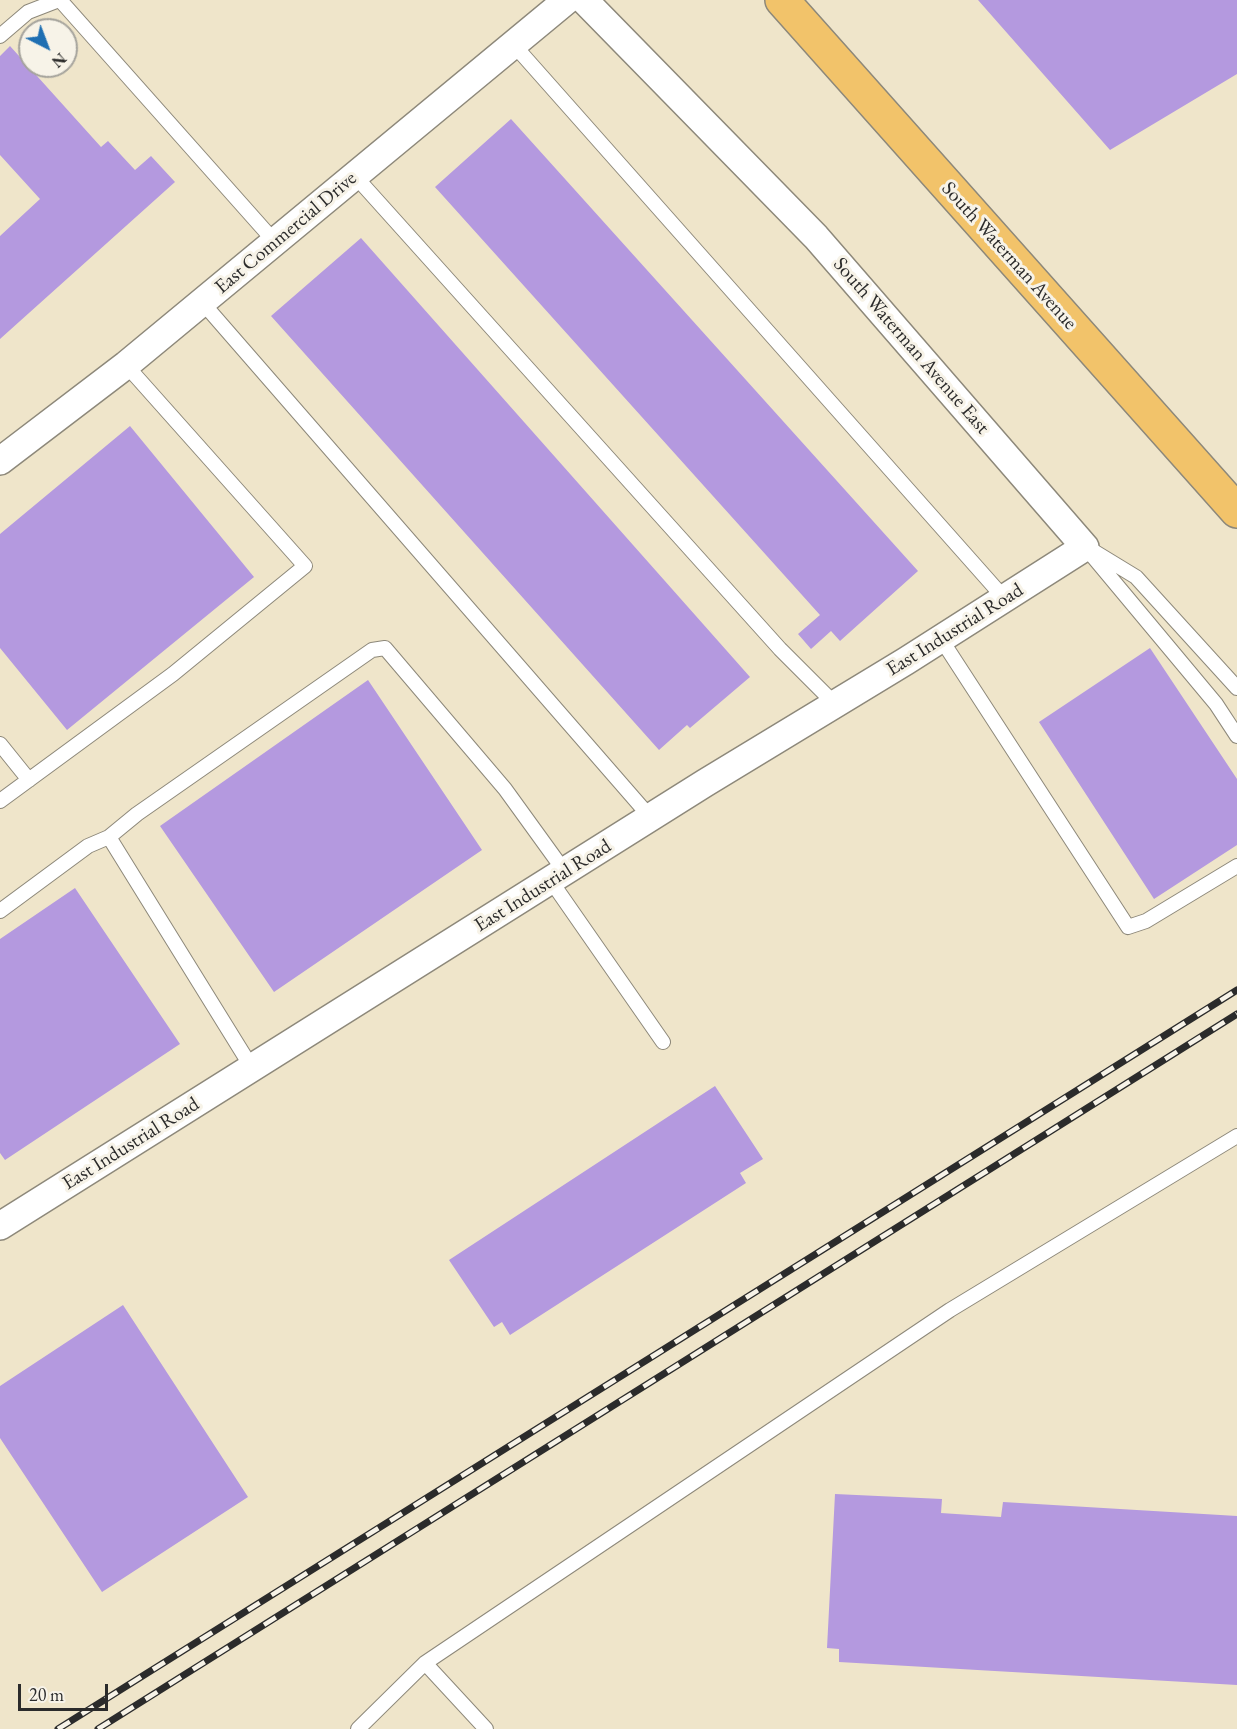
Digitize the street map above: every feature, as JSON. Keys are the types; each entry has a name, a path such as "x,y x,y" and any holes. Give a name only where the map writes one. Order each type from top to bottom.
{"main road":[{"name":"South Waterman Avenue","path":"782,0 1237,511"}],"street":[{"name":"East Commercial Drive","path":"0,461 126,365 567,0"},
{"name":"South Waterman Avenue East","path":"584,0 816,237 1085,547"},
{"name":"East Industrial Road","path":"0,1226 1085,547"}],"lane":[{"path":"0,36 28,12 60,0 275,242"},
{"path":"514,45 1005,599"},
{"path":"355,176 780,650 835,704"},
{"path":"202,302 651,818"},
{"path":"0,801 173,674 304,566 126,365"},
{"path":"1085,547 1216,704 1237,736"},
{"name":"South Waterman Avenue East","path":"1085,547 1136,577 1237,688"},
{"path":"941,639 1128,927 1146,921 1237,866"},
{"path":"0,911 88,846 109,837 137,814 372,650 385,648 505,789 663,1042"},
{"path":"0,744 29,780"},
{"path":"109,837 252,1068"},
{"path":"358,1729 425,1663 950,1310 1237,1136"},
{"path":"425,1663 486,1729"}],"building":[{"path":"978,0 1237,0 1237,74 1110,150"},
{"path":"10,46 18,55 18,78 39,78 101,147 108,141 135,170 151,156 175,182 0,339 0,236 40,199 0,155 0,56"},
{"path":"511,119 918,571 840,641 831,631 811,649 798,634 820,615 435,187"},
{"path":"361,238 750,677 690,728 687,725 659,750 271,316"},
{"path":"130,426 254,577 67,730 0,648 0,534"},
{"path":"1150,648 1237,779 1237,845 1154,899 1039,722"},
{"path":"368,680 482,850 274,992 160,826"},
{"path":"75,888 180,1044 5,1160 0,1153 0,939"},
{"path":"715,1086 763,1159 740,1173 746,1183 510,1335 502,1322 494,1327 449,1260"},
{"path":"123,1305 248,1497 102,1592 0,1438 0,1386"},
{"path":"835,1494 942,1499 941,1513 1001,1517 1003,1502 1237,1516 1237,1685 839,1662 839,1649 827,1648"}],"railway":[{"path":"58,1729 1237,990"},
{"path":"98,1729 1237,1014"}]}
